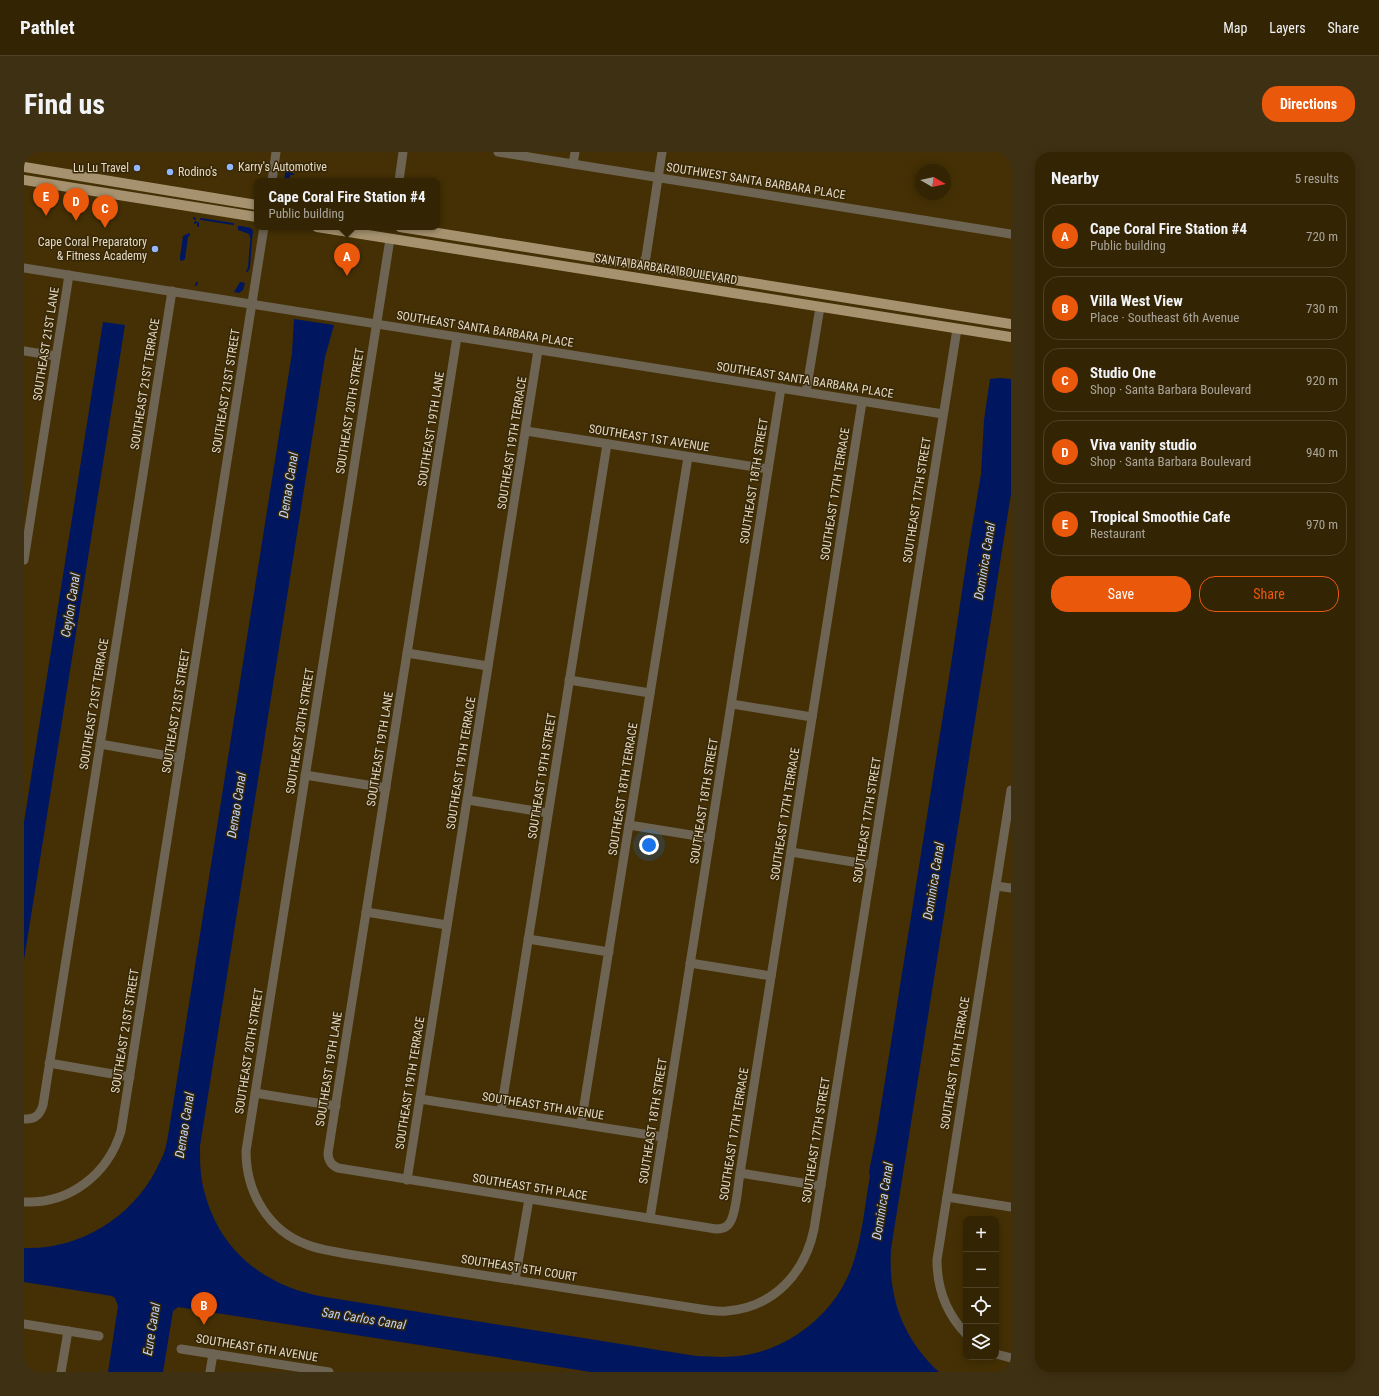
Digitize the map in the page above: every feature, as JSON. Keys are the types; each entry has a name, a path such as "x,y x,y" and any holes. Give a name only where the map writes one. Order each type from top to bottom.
{"main road":[{"path":"24,167 254,205"},
{"path":"24,180 254,217"},
{"name":"SANTA BARBARA BOULEVARD","path":"337,230 1011,337"},
{"name":"SANTA BARBARA BOULEVARD","path":"419,230 1011,324"},
{"path":"544,263 554,260 565,261 631,271 638,270 642,266"},
{"path":"820,307 821,304 827,302 895,311 918,309"}],"street":[{"path":"272,178 276,152"},
{"path":"399,178 403,152"},
{"name":"SOUTHWEST SANTA BARBARA PLACE","path":"498,152 1011,234"},
{"path":"574,164 575,152"},
{"path":"642,266 646,257 662,152"},
{"name":"SOUTHEAST 21ST STREET","path":"24,1202 36,1202 52,1199 66,1195 82,1186 103,1167 116,1145 121,1131 264,230"},
{"name":"SOUTHEAST 20TH STREET","path":"272,1222 257,1201 250,1185 247,1167 247,1143 390,238"},
{"name":"SOUTHEAST SANTA BARBARA PLACE","path":"24,268 943,414"},
{"name":"SOUTHEAST 21ST LANE","path":"24,560 69,275"},
{"name":"SOUTHEAST 21ST TERRACE","path":"24,1119 32,1119 38,1115 42,1109 172,291"},
{"path":"806,392 820,307"},
{"name":"SOUTHEAST 17TH STREET","path":"767,1298 780,1290 790,1280 805,1259 812,1238 957,329"},
{"name":"SOUTHEAST 19TH LANE","path":"332,1164 329,1160 328,1152 457,337"},
{"name":"SOUTHEAST 19TH TERRACE","path":"407,1180 538,350"},
{"path":"24,351 56,356"},
{"name":"SOUTHEAST 18TH STREET","path":"650,1218 781,388"},
{"name":"SOUTHEAST 17TH TERRACE","path":"725,1227 732,1219 740,1172 862,402"},
{"name":"SOUTHEAST 1ST AVENUE","path":"526,431 768,470"},
{"name":"SOUTHEAST 19TH STREET","path":"501,1112 607,444"},
{"name":"SOUTHEAST 18TH TERRACE","path":"581,1124 688,457"},
{"path":"407,653 488,666"},
{"path":"569,680 650,693"},
{"path":"732,704 812,717"},
{"path":"100,744 180,758"},
{"path":"305,775 386,788"},
{"name":"SOUTHEAST 16TH TERRACE","path":"963,1330 956,1322 941,1294 938,1280 937,1260 1011,790"},
{"path":"468,800 548,813"},
{"path":"629,825 710,838"},
{"path":"791,852 872,865"},
{"path":"996,886 1011,888"},
{"path":"366,912 447,925"},
{"path":"528,939 609,952"},
{"path":"690,963 771,976"},
{"path":"49,1063 130,1077"},
{"path":"255,1093 336,1106"},
{"name":"SOUTHEAST 5TH AVENUE","path":"420,1099 663,1137"},
{"name":"SOUTHEAST 5TH PLACE","path":"332,1164 342,1169 407,1180 716,1229 725,1227"},
{"path":"740,1172 821,1186"},
{"path":"947,1197 1011,1207"},
{"path":"515,1280 529,1199"},
{"name":"SOUTHEAST 5TH COURT","path":"272,1222 302,1243 318,1248 714,1311 747,1307 767,1298"},
{"path":"24,1324 98,1336"},
{"path":"61,1372 68,1331"},
{"name":"SOUTHEAST 6TH AVENUE","path":"181,1349 294,1369 329,1372"},
{"path":"210,1372 213,1354"},
{"path":"999,1355 1011,1358"}],"water":[{"path":"286,168 291,171 290,178 284,178"},
{"path":"238,226 251,228 253,231 251,241 249,234 238,230"},
{"path":"187,234 188,237 185,259 182,261 180,260 180,257 183,236"},
{"path":"240,282 245,283 243,290 239,293 234,292"},
{"path":"294,319 334,325 325,357 200,1146 202,1182 212,1215 222,1234 249,1264 266,1276 284,1285 304,1292 325,1297 696,1356 731,1357 751,1354 769,1349 802,1332 829,1306 840,1291 849,1275 855,1257 864,1217 870,1176 869,1172 877,1131 981,474 984,420 990,379 1011,379 1011,494 891,1249 892,1284 895,1301 900,1316 907,1332 916,1346 939,1372 591,1372 178,1307 173,1311 163,1372 108,1372 118,1306 115,1298 112,1296 24,1282 24,1248 44,1247 64,1243 83,1237 101,1228 133,1203 156,1170 165,1150 168,1139 292,353"},
{"name":"Ceylon Canal","path":"103,322 125,325 24,960 24,822"}],"waterway":[{"path":"201,219 233,224"},
{"path":"247,271 249,268 251,241"}],"place":[{"name":"Karry's Automotive","path":"230,167"},
{"name":"Lu Lu Travel","path":"137,168"},
{"name":"Rodino's","path":"170,172"},
{"name":"Tropical Smoothie Cafe","path":"46,216"},
{"name":"Viva vanity studio","path":"76,221"},
{"name":"Studio One","path":"105,228"},
{"name":"Cape Coral Preparatory & Fitness Academy","path":"155,249"},
{"name":"Cape Coral Fire Station #4","path":"347,276"},
{"name":"Villa West View","path":"204,1325"}],"water label":[{"name":"Demao Canal","path":"288,485"},
{"name":"Dominica Canal","path":"984,561"},
{"name":"Demao Canal","path":"236,805"},
{"name":"Dominica Canal","path":"933,881"},
{"name":"Demao Canal","path":"184,1125"},
{"name":"Dominica Canal","path":"882,1201"},
{"name":"San Carlos Canal","path":"364,1318"},
{"name":"Eure Canal","path":"151,1329"}]}
